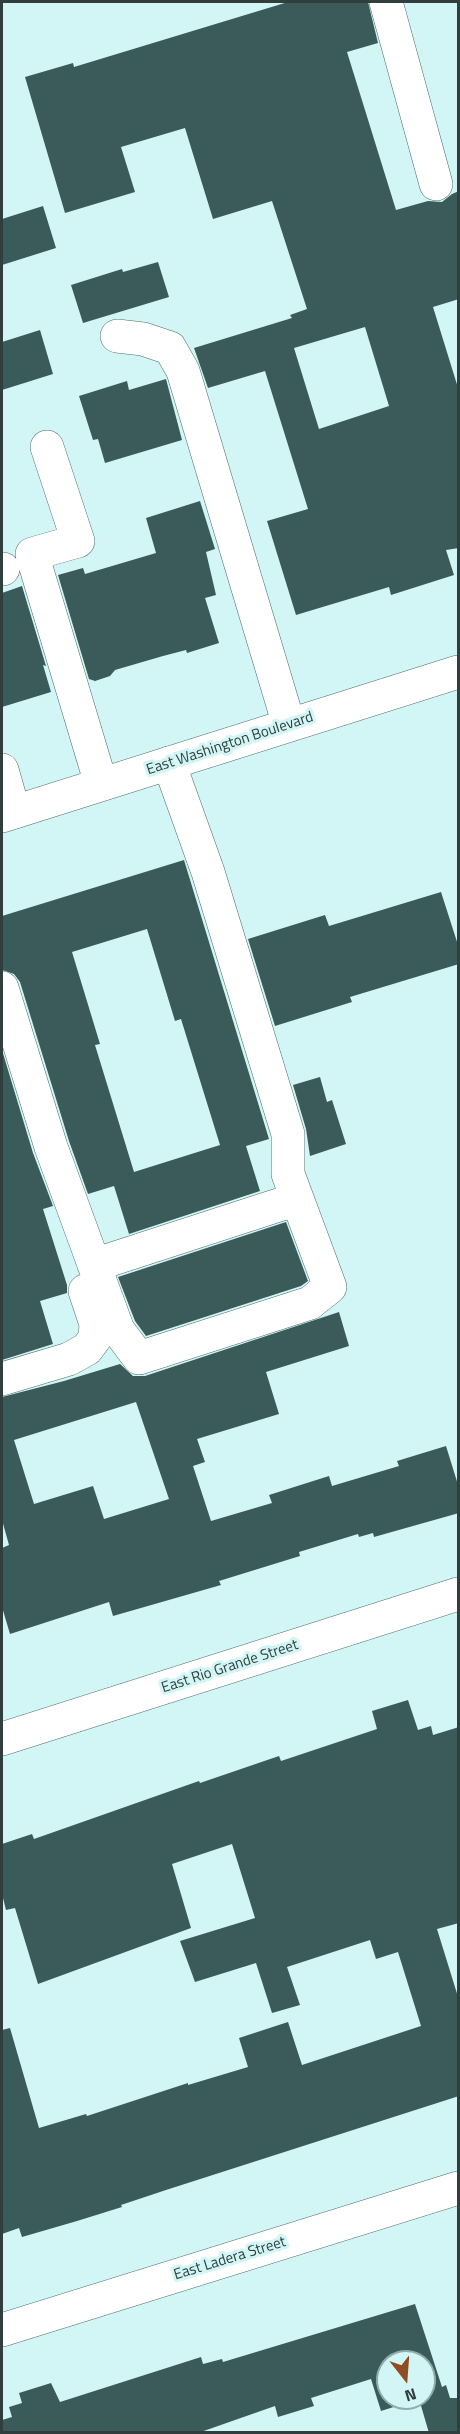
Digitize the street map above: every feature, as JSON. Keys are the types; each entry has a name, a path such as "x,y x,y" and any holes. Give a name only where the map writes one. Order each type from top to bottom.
{"street":[{"path":"386,2 436,184"},
{"path":"117,336 143,339 170,348 183,371 289,725"},
{"path":"47,447 78,541 32,554 101,784"},
{"name":"East Washington Boulevard","path":"8,814 459,672"},
{"path":"2,988 51,1147 117,1330 139,1358 310,1303 330,1287 288,1174 288,1134 208,872 169,763"},
{"path":"2,770 8,814"},
{"path":"2,1035 96,1324 94,1338 87,1349 69,1359 2,1379"},
{"path":"94,1265 297,1199"},
{"name":"East Rio Grande Street","path":"2,1739 459,1594"},
{"name":"East Ladera Street","path":"2,2330 459,2188"}],"building":[{"path":"288,2 368,2 378,43 347,52 396,210 428,201 442,202 459,191 459,299 433,307 459,391 459,548 446,550 454,575 391,595 389,587 296,615 267,521 308,509 265,371 208,388 194,348 292,318 290,315 307,309 272,201 213,219 185,128 121,147 135,192 65,213 25,77 73,63 74,67","holes":["365,327 389,406 319,429 294,348"]},
{"path":"43,206 56,248 2,265 2,219"},
{"path":"158,262 169,297 83,323 71,285 122,269 123,272"},
{"path":"40,330 53,374 2,390 2,342"},
{"path":"166,379 182,440 105,463 98,439 93,440 79,396 127,381 129,390"},
{"path":"200,501 215,549 206,552 216,595 205,598 219,643 115,670 110,676 95,681 89,679 58,575 83,568 85,574 156,553 146,518"},
{"path":"22,586 46,666 43,665 51,692 2,707 2,593"},
{"path":"184,860 269,1139 246,1146 260,1191 129,1234 114,1186 88,1194 69,1141 20,982 14,974 2,970 2,916","holes":["147,929 175,1021 181,1019 220,1145 134,1172 95,1045 100,1044 72,952"]},
{"path":"441,892 459,948 459,964 350,997 352,1002 275,1026 248,939 325,915 329,926"},
{"path":"2,1050 33,1153 53,1206 43,1209 67,1285 67,1293 40,1301 53,1344 2,1360"},
{"path":"320,1077 327,1102 332,1100 346,1144 310,1156 306,1129 293,1085"},
{"path":"286,1222 308,1281 301,1286 146,1336 135,1321 118,1277"},
{"path":"339,1312 349,1346 266,1372 279,1414 197,1439 205,1462 193,1466 211,1521 272,1503 269,1495 329,1476 332,1486 399,1466 397,1461 446,1446 459,1488 459,1513 374,1537 373,1533 359,1537 358,1534 299,1552 300,1556 219,1581 221,1585 113,1616 109,1602 10,1634 2,1607 2,1548 9,1545 2,1520 2,1397 120,1364 133,1376 145,1376","holes":["136,1402 169,1499 104,1519 93,1486 34,1504 14,1440"]},
{"path":"408,1700 418,1730 431,1726 433,1735 459,1727 459,1923 437,1929 459,2000 459,2096 77,2221 22,2237 19,2228 2,2234 2,2030 10,2028 39,2128 86,2114 87,2116 188,2083 188,2085 248,2067 239,2038 288,2022 302,2065 421,2026 398,1952 376,1959 370,1940 287,1967 300,2005 272,2013 256,1963 195,1982 180,1941 255,1918 232,1844 172,1864 191,1928 38,1984 15,1908 6,1910 2,1894 2,1844 32,1834 34,1839 199,1781 200,1783 279,1756 281,1761 377,1729 372,1711"},
{"path":"415,2304 430,2350 376,2350 376,2395 371,2379 311,2398 314,2406 278,2417 275,2406 198,2433 2,2433 2,2420 12,2417 9,2407 22,2403 19,2393 51,2383 60,2402 201,2357 203,2364 222,2359 223,2362"},
{"path":"436,2369 442,2387 446,2385 450,2398 459,2398 459,2433 429,2433 422,2410 436,2410"}]}
